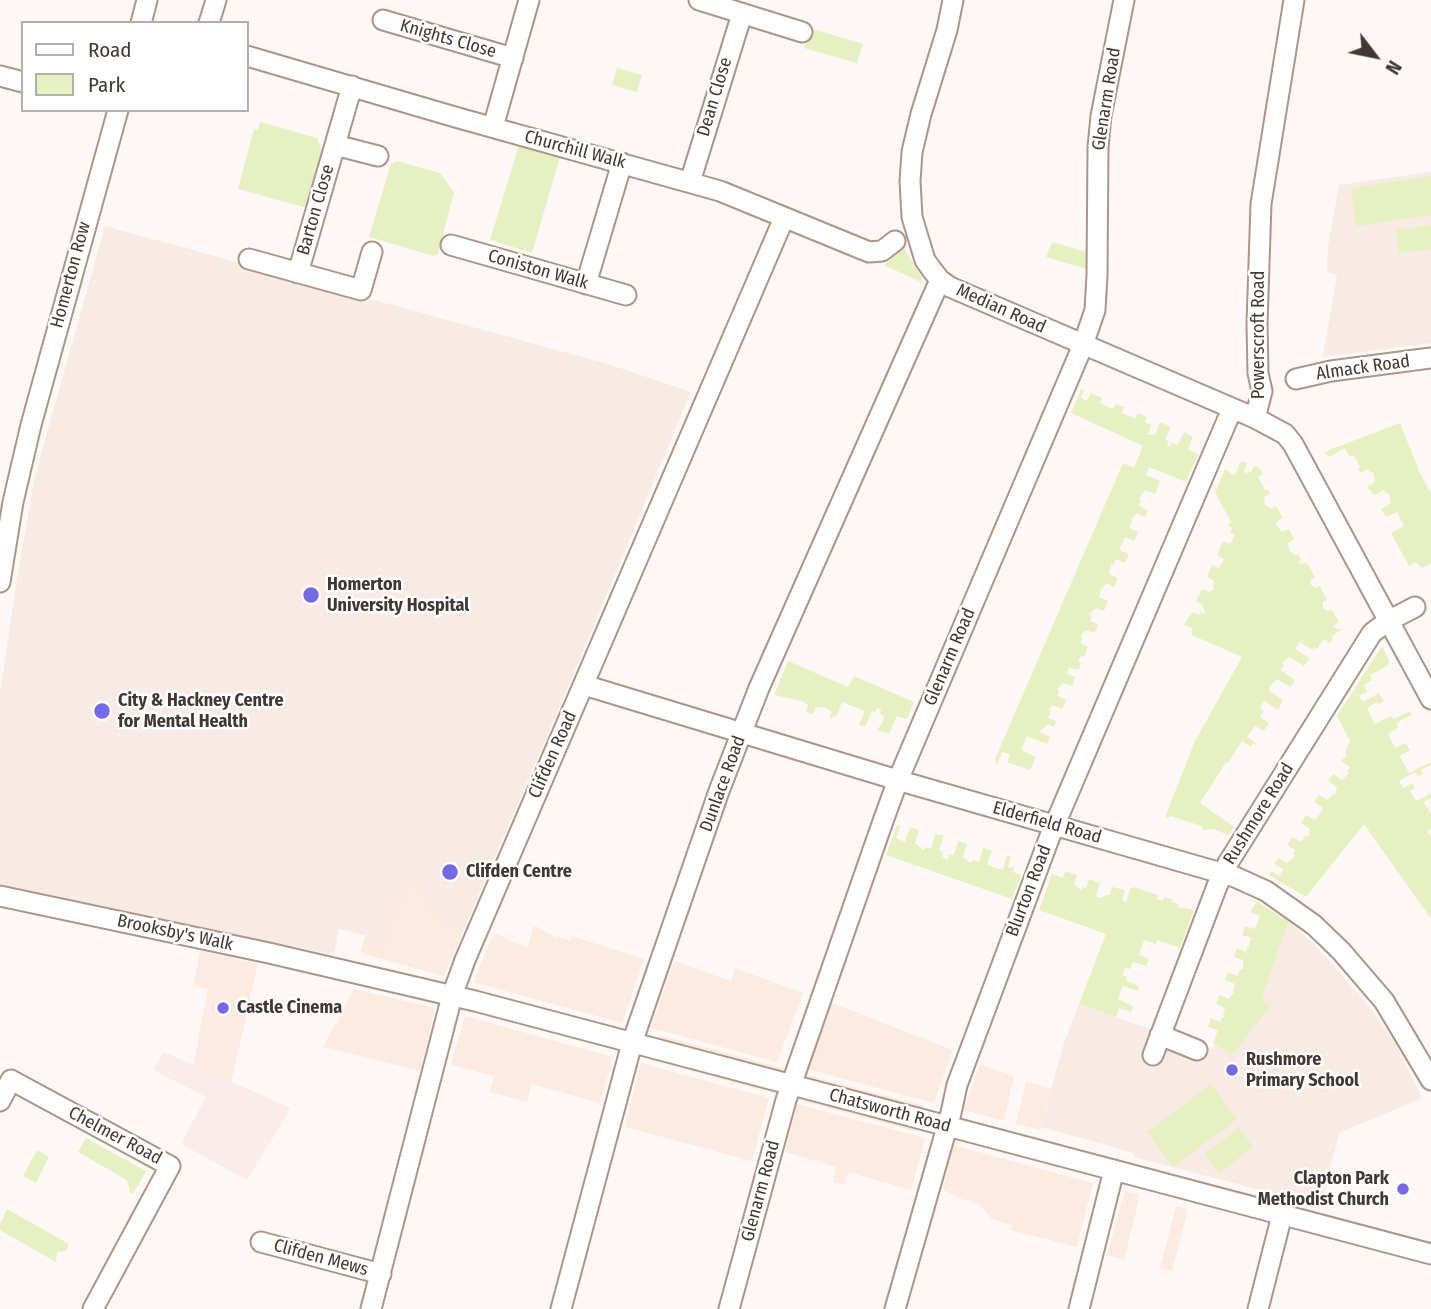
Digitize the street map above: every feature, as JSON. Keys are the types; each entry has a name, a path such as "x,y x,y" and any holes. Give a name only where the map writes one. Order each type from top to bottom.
{"street":[{"path":"142,21 147,0"},
{"path":"210,21 216,0"},
{"path":"493,127 529,0"},
{"path":"699,0 802,32"},
{"name":"Median Road","path":"953,0 912,152 912,217 925,260 940,280 1083,345 1255,418"},
{"name":"Glenarm Road","path":"729,1309 790,1086 898,780 1083,345 1095,310 1099,137 1124,0"},
{"name":"Powerscroft Road","path":"1294,0 1261,204 1258,373 1262,391 1255,418 1285,434 1293,444 1431,699"},
{"name":"Dean Close","path":"690,182 737,23 742,14"},
{"name":"Knights Close","path":"383,20 513,58"},
{"name":"Churchill Walk","path":"248,56 720,191 869,252 882,251 895,241"},
{"path":"0,76 21,81"},
{"name":"Barton Close","path":"352,86 298,273 361,290 372,252"},
{"name":"Homerton Row","path":"0,582 13,502 27,440 117,112"},
{"path":"335,145 378,156"},
{"path":"586,284 622,163"},
{"name":"Clifden Road","path":"371,1309 453,996 474,939 784,218"},
{"name":"Coniston Walk","path":"451,245 626,295"},
{"path":"249,259 298,273"},
{"name":"Dunlace Road","path":"561,1309 632,1043 741,734 838,506 940,280"},
{"name":"Almack Road","path":"1296,379 1331,371 1431,358"},
{"name":"Blurton Road","path":"895,1309 957,1085 1055,825 1232,409"},
{"name":"Rushmore Road","path":"1153,1055 1222,874 1372,633 1415,607"},
{"name":"Elderfield Road","path":"584,685 741,734 1222,874 1266,891 1314,925 1341,951 1384,1001 1431,1080"},
{"name":"Brooksby's Walk","path":"0,896 349,972"},
{"name":"Chatsworth Road","path":"349,972 453,996 1431,1254"},
{"path":"1160,1035 1197,1050"},
{"name":"Chelmer Road","path":"0,1101 11,1080 170,1166 93,1309"},
{"path":"1079,1309 1114,1170"},
{"path":"1258,1309 1282,1215"},
{"name":"Clifden Mews","path":"261,1242 381,1274"}],"shaded area":[{"path":"1431,172 1431,343 1323,357 1337,275 1327,272 1328,246 1339,185"},
{"name":"Homerton University Hospital","path":"105,226 611,365 691,392 463,931 435,919 439,910 428,905 432,895 420,889 424,879 413,874 382,936 385,937 381,948 363,943 365,935 339,929 334,955 0,884 0,693 18,573 35,476"},
{"path":"412,874 424,879 433,895 439,910 435,919 463,931 444,976 360,953 363,943 371,941"},
{"name":"Rushmore Primary School","path":"1289,921 1315,945 1367,1004 1395,1043 1422,1098 1339,1133 1321,1202 1273,1193 1134,1157 1134,1154 1107,1145 1041,1127 1062,1049 1079,1004 1149,1029 1165,1049 1204,1044 1212,1049 1215,1044 1232,1056 1271,1005 1261,1000"},
{"path":"534,925 557,938 558,936 570,941 572,936 644,959 622,1023 473,982 494,933 527,948"},
{"name":"Castle Cinema","path":"200,951 258,964 231,1083 193,1066 208,989 193,986"},
{"path":"674,961 731,981 735,968 803,993 777,1062 651,1028"},
{"path":"354,989 435,1008 420,1071 323,1047"},
{"path":"830,1002 953,1050 934,1103 807,1069"},
{"path":"465,1016 613,1057 600,1103 532,1084 527,1102 490,1092 494,1076 451,1065"},
{"path":"659,1035 924,1106 917,1132 651,1060"},
{"path":"164,1052 291,1108 247,1180 181,1144 206,1097 153,1070"},
{"path":"641,1063 769,1098 752,1161 625,1127"},
{"path":"980,1064 1014,1077 1004,1121 964,1110"},
{"path":"1026,1081 1051,1089 1040,1130 1016,1124"},
{"path":"797,1104 925,1138 911,1190 848,1172 844,1185 833,1182 836,1167 785,1152"},
{"path":"953,1145 1093,1183 1077,1247 1010,1230 1011,1225 992,1219 979,1204 958,1198 943,1189"},
{"path":"1125,1191 1140,1195 1124,1260 1107,1255"},
{"path":"1176,1206 1188,1209 1172,1271 1160,1268"}],"green space":[{"path":"810,28 863,44 857,63 804,48"},
{"path":"617,68 642,75 637,92 612,85"},
{"path":"260,122 317,138 322,151 307,205 304,207 238,189 254,129 258,130"},
{"path":"519,145 560,157 532,253 490,240"},
{"path":"397,161 440,173 454,192 438,254 434,256 369,237 391,164"},
{"path":"1431,176 1431,215 1356,226 1351,188"},
{"path":"1431,225 1431,249 1399,253 1396,230"},
{"path":"1052,242 1087,252 1087,269 1046,257"},
{"path":"904,248 922,277 921,282 884,265"},
{"path":"1081,389 1084,391 1081,398 1087,401 1091,393 1102,398 1100,403 1113,409 1116,404 1124,407 1122,413 1129,416 1135,418 1138,413 1147,417 1145,422 1151,425 1148,435 1155,435 1160,422 1171,427 1165,439 1169,441 1169,447 1172,443 1178,445 1184,432 1193,437 1188,449 1198,454 1186,482 1149,467 1146,475 1160,481 1155,494 1145,490 1139,499 1139,506 1148,510 1145,517 1136,513 1131,517 1129,528 1138,532 1134,541 1125,537 1119,550 1129,554 1125,563 1116,559 1113,565 1111,564 1109,574 1118,578 1114,587 1106,583 1101,588 1099,597 1108,601 1104,611 1096,608 1089,614 1092,616 1090,621 1098,624 1095,633 1086,630 1081,635 1081,643 1088,647 1084,657 1081,656 1078,662 1081,663 1079,670 1067,667 1067,674 1075,677 1072,686 1063,683 1057,689 1058,696 1066,700 1062,709 1053,705 1048,710 1051,711 1048,718 1056,721 1054,727 1048,724 1039,732 1050,737 1047,744 1027,736 1021,750 1036,757 1030,770 1007,762 1010,754 1002,752 997,765 995,759 1123,463 1134,468 1143,446 1071,413"},
{"path":"1400,423 1431,494 1431,563 1422,568 1416,562 1409,566 1391,533 1404,526 1397,512 1386,517 1381,509 1391,503 1389,493 1384,490 1374,495 1367,487 1375,482 1373,472 1368,469 1360,473 1354,455 1350,457 1345,448 1329,457 1324,452"},
{"path":"1241,461 1247,463 1244,472 1247,474 1254,466 1263,474 1258,477 1270,494 1264,497 1265,504 1271,509 1276,506 1283,518 1277,521 1276,525 1282,532 1289,529 1294,539 1288,543 1289,550 1295,556 1298,554 1300,564 1307,563 1315,577 1310,584 1315,588 1320,586 1327,600 1323,602 1323,608 1332,610 1339,622 1333,626 1342,629 1332,636 1330,643 1324,639 1317,649 1314,647 1313,650 1299,642 1295,649 1309,658 1304,666 1289,657 1282,663 1284,665 1281,670 1295,680 1293,684 1290,687 1277,679 1270,686 1269,691 1283,700 1278,710 1264,701 1260,707 1263,712 1260,717 1269,723 1264,731 1255,726 1247,737 1256,743 1255,745 1251,747 1242,741 1200,803 1234,827 1228,835 1214,829 1202,829 1202,826 1170,816 1165,817 1195,741 1242,657 1192,635 1192,628 1184,625 1192,612 1205,614 1203,605 1196,601 1202,589 1209,592 1213,590 1214,581 1207,577 1212,565 1219,568 1224,559 1217,555 1223,541 1230,544 1235,535 1230,532 1232,528 1228,526 1231,522 1215,492 1225,469 1233,475"},
{"path":"1382,646 1390,662 1370,675 1372,680 1364,685 1367,692 1359,696 1363,702 1379,693 1384,701 1367,708 1375,724 1410,711 1412,715 1396,723 1398,728 1388,734 1395,748 1406,743 1410,750 1400,756 1409,773 1431,762 1431,765 1421,770 1423,774 1418,776 1415,772 1399,781 1403,788 1412,783 1415,788 1410,791 1416,801 1431,793 1431,798 1424,802 1431,815 1431,829 1427,831 1431,838 1431,919 1364,824 1306,897 1269,875 1271,871 1280,876 1283,869 1274,864 1278,858 1287,863 1295,856 1295,850 1287,845 1292,837 1301,842 1305,836 1308,837 1310,829 1301,823 1306,815 1315,820 1319,815 1323,808 1314,802 1319,795 1328,800 1335,795 1337,787 1328,781 1333,774 1342,780 1349,773 1347,771 1350,767 1341,761 1347,755 1345,753 1350,741 1337,716"},
{"path":"788,661 848,687 854,676 914,702 907,719 897,716 889,734 877,730 884,716 877,708 875,712 872,711 865,727 859,725 865,711 842,702 836,717 833,716 832,719 829,718 832,712 826,708 816,707 813,714 806,712 808,705 802,701 774,695"},
{"path":"897,825 900,826 896,838 905,842 910,827 919,830 915,843 923,850 926,847 931,848 936,832 937,835 944,835 939,850 948,860 949,854 954,855 958,841 967,844 963,857 971,863 973,860 979,862 983,848 992,851 987,864 997,869 1003,869 1007,855 1011,857 1008,868 1014,867 1013,872 1021,875 1012,899 886,855"},
{"path":"1065,871 1077,875 1074,884 1081,890 1086,888 1089,879 1100,883 1096,896 1101,898 1110,895 1112,887 1125,890 1122,899 1126,903 1130,889 1134,887 1158,895 1157,899 1172,899 1172,902 1179,904 1178,907 1194,910 1180,948 1157,940 1156,944 1144,940 1139,955 1149,959 1146,966 1133,962 1130,969 1125,968 1122,975 1127,977 1126,981 1139,986 1138,991 1123,986 1118,999 1133,1006 1131,1012 1119,1008 1116,1017 1079,1004 1106,934 1039,910 1052,874 1063,878"},
{"path":"1253,900 1289,921 1261,1000 1271,1005 1232,1056 1213,1043 1218,1030 1208,1027 1211,1018 1220,1022 1222,1017 1225,1018 1225,1008 1216,1004 1219,995 1229,999 1234,992 1235,984 1225,980 1228,972 1237,976 1243,969 1243,960 1234,957 1237,948 1246,952 1248,947 1250,948 1251,938 1242,935 1245,926 1255,929 1260,916 1250,912 1256,903"},
{"path":"1211,1084 1237,1119 1173,1167 1147,1132"},
{"path":"1239,1128 1253,1147 1219,1173 1205,1154"},
{"path":"86,1138 146,1171 133,1194 127,1180 78,1152"},
{"path":"37,1150 49,1157 36,1183 23,1176"},
{"path":"7,1209 69,1244 66,1251 57,1252 56,1262 0,1230"}],"place":[{"name":"Homerton University Hospital","path":"311,595"},
{"name":"City & Hackney Centre for Mental Health","path":"102,711"},
{"name":"Clifden Centre","path":"450,872"},
{"name":"Castle Cinema","path":"223,1008"},
{"name":"Rushmore Primary School","path":"1232,1070"},
{"name":"Clapton Park Methodist Church","path":"1403,1189"}]}
